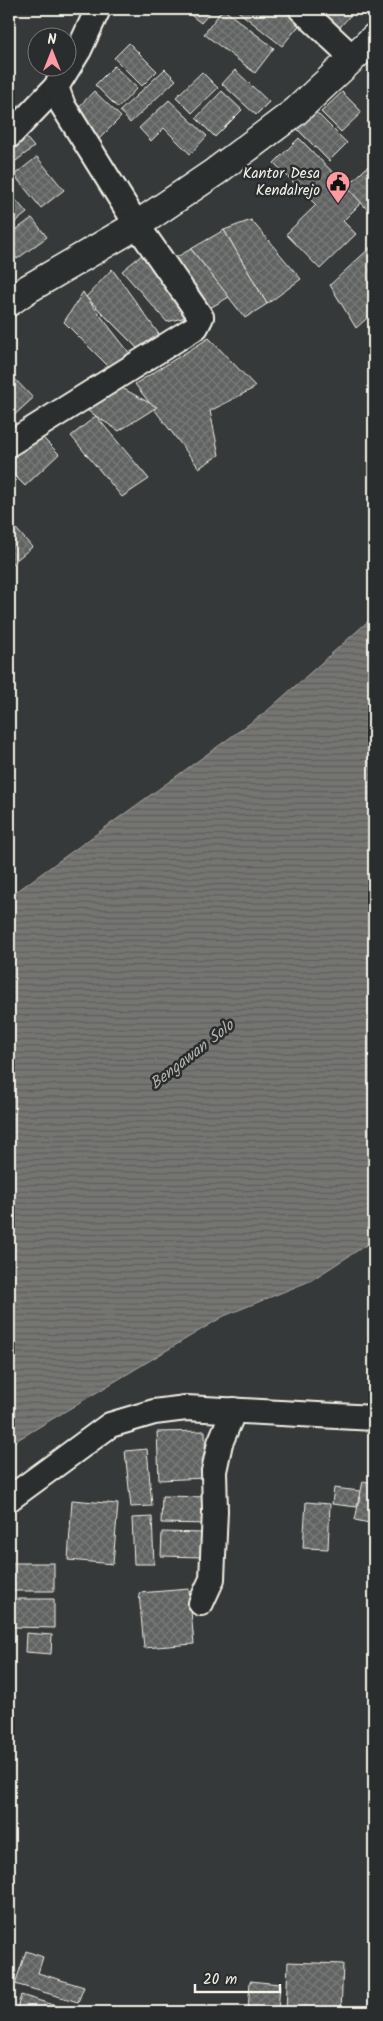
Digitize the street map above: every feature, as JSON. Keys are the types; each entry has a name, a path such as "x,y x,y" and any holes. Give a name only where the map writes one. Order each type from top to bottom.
{"street":[{"path":"9,136 56,87 79,50 98,9"},
{"path":"300,9 353,58"},
{"path":"9,302 26,290 137,225 215,172 295,112 374,38"},
{"path":"9,444 196,327 201,317 137,225 63,106 56,87"},
{"path":"9,1499 110,1426 154,1412 186,1408 374,1418"},
{"path":"201,1603 212,1579 215,1511 214,1471 220,1443 234,1410"}],"water":[{"name":"Bengawan Solo","path":"374,616 374,1240 310,1281 224,1316 9,1445 9,897 267,711"}],"building":[{"path":"183,9 213,9 201,23"},
{"path":"223,9 274,48 255,73 204,34"},
{"path":"235,9 288,9 303,21 282,46"},
{"path":"307,9 351,9 354,11 335,33"},
{"path":"129,43 157,71 142,86 114,58"},
{"path":"114,66 137,88 118,108 95,85"},
{"path":"165,69 176,80 130,123 120,111"},
{"path":"235,70 269,102 256,115 222,84"},
{"path":"202,72 218,88 192,113 176,97"},
{"path":"94,91 121,117 98,140 71,115"},
{"path":"222,91 242,110 215,137 196,118"},
{"path":"342,92 362,112 341,132 321,112"},
{"path":"169,100 207,136 190,154 164,128 151,141 139,128"},
{"path":"310,106 347,143 329,161 292,124"},
{"path":"24,135 34,147 12,164 9,159 9,147"},
{"name":"Kantor Desa Kendalrejo","path":"299,138 362,202 343,221 356,234 320,269 286,234 316,205 274,163"},
{"path":"37,157 64,190 41,208 14,175"},
{"path":"374,160 374,217 347,187"},
{"path":"9,192 27,213 9,227"},
{"path":"32,218 47,237 17,259 9,248 9,235"},
{"path":"251,220 301,279 267,304 224,230"},
{"path":"224,230 267,304 245,318 191,249"},
{"path":"374,244 374,312 356,328 330,285"},
{"path":"191,249 229,297 208,309 175,258"},
{"path":"143,254 186,317 167,322 122,271"},
{"path":"112,269 161,337 139,350 86,297"},
{"path":"83,292 138,364 108,366 64,322"},
{"path":"209,338 256,387 210,411 219,455 199,468 135,384"},
{"path":"9,373 33,398 9,420"},
{"path":"120,387 157,407 119,431 85,409"},
{"path":"96,416 149,479 122,497 71,436"},
{"path":"37,432 59,454 25,486 9,470 9,458"},
{"path":"12,524 32,547 9,566 9,527"},
{"path":"205,1431 206,1478 159,1480 157,1432"},
{"path":"147,1449 152,1506 131,1507 125,1451"},
{"path":"363,1481 374,1483 374,1524 355,1520"},
{"path":"334,1488 360,1491 357,1507 332,1504"},
{"path":"162,1496 210,1497 209,1524 161,1523"},
{"path":"72,1500 118,1504 113,1564 68,1560"},
{"path":"306,1502 330,1504 328,1549 303,1548"},
{"path":"152,1517 154,1564 134,1564 132,1518"},
{"path":"162,1532 203,1533 202,1557 161,1556"},
{"path":"11,1563 54,1563 54,1591 11,1591"},
{"path":"189,1589 194,1644 144,1648 139,1593"},
{"path":"13,1599 54,1599 54,1628 13,1627"},
{"path":"26,1633 52,1635 51,1654 25,1652"},
{"path":"26,1951 43,1957 38,1973 84,1987 78,2002 15,1984"},
{"path":"288,1962 343,1964 341,2012 286,2012"},
{"path":"250,1981 280,1984 278,2012 248,2012"},
{"path":"21,1995 73,2011 16,2012"}],"place":[{"name":"Kantor Desa Kendalrejo","path":"338,204"}]}
